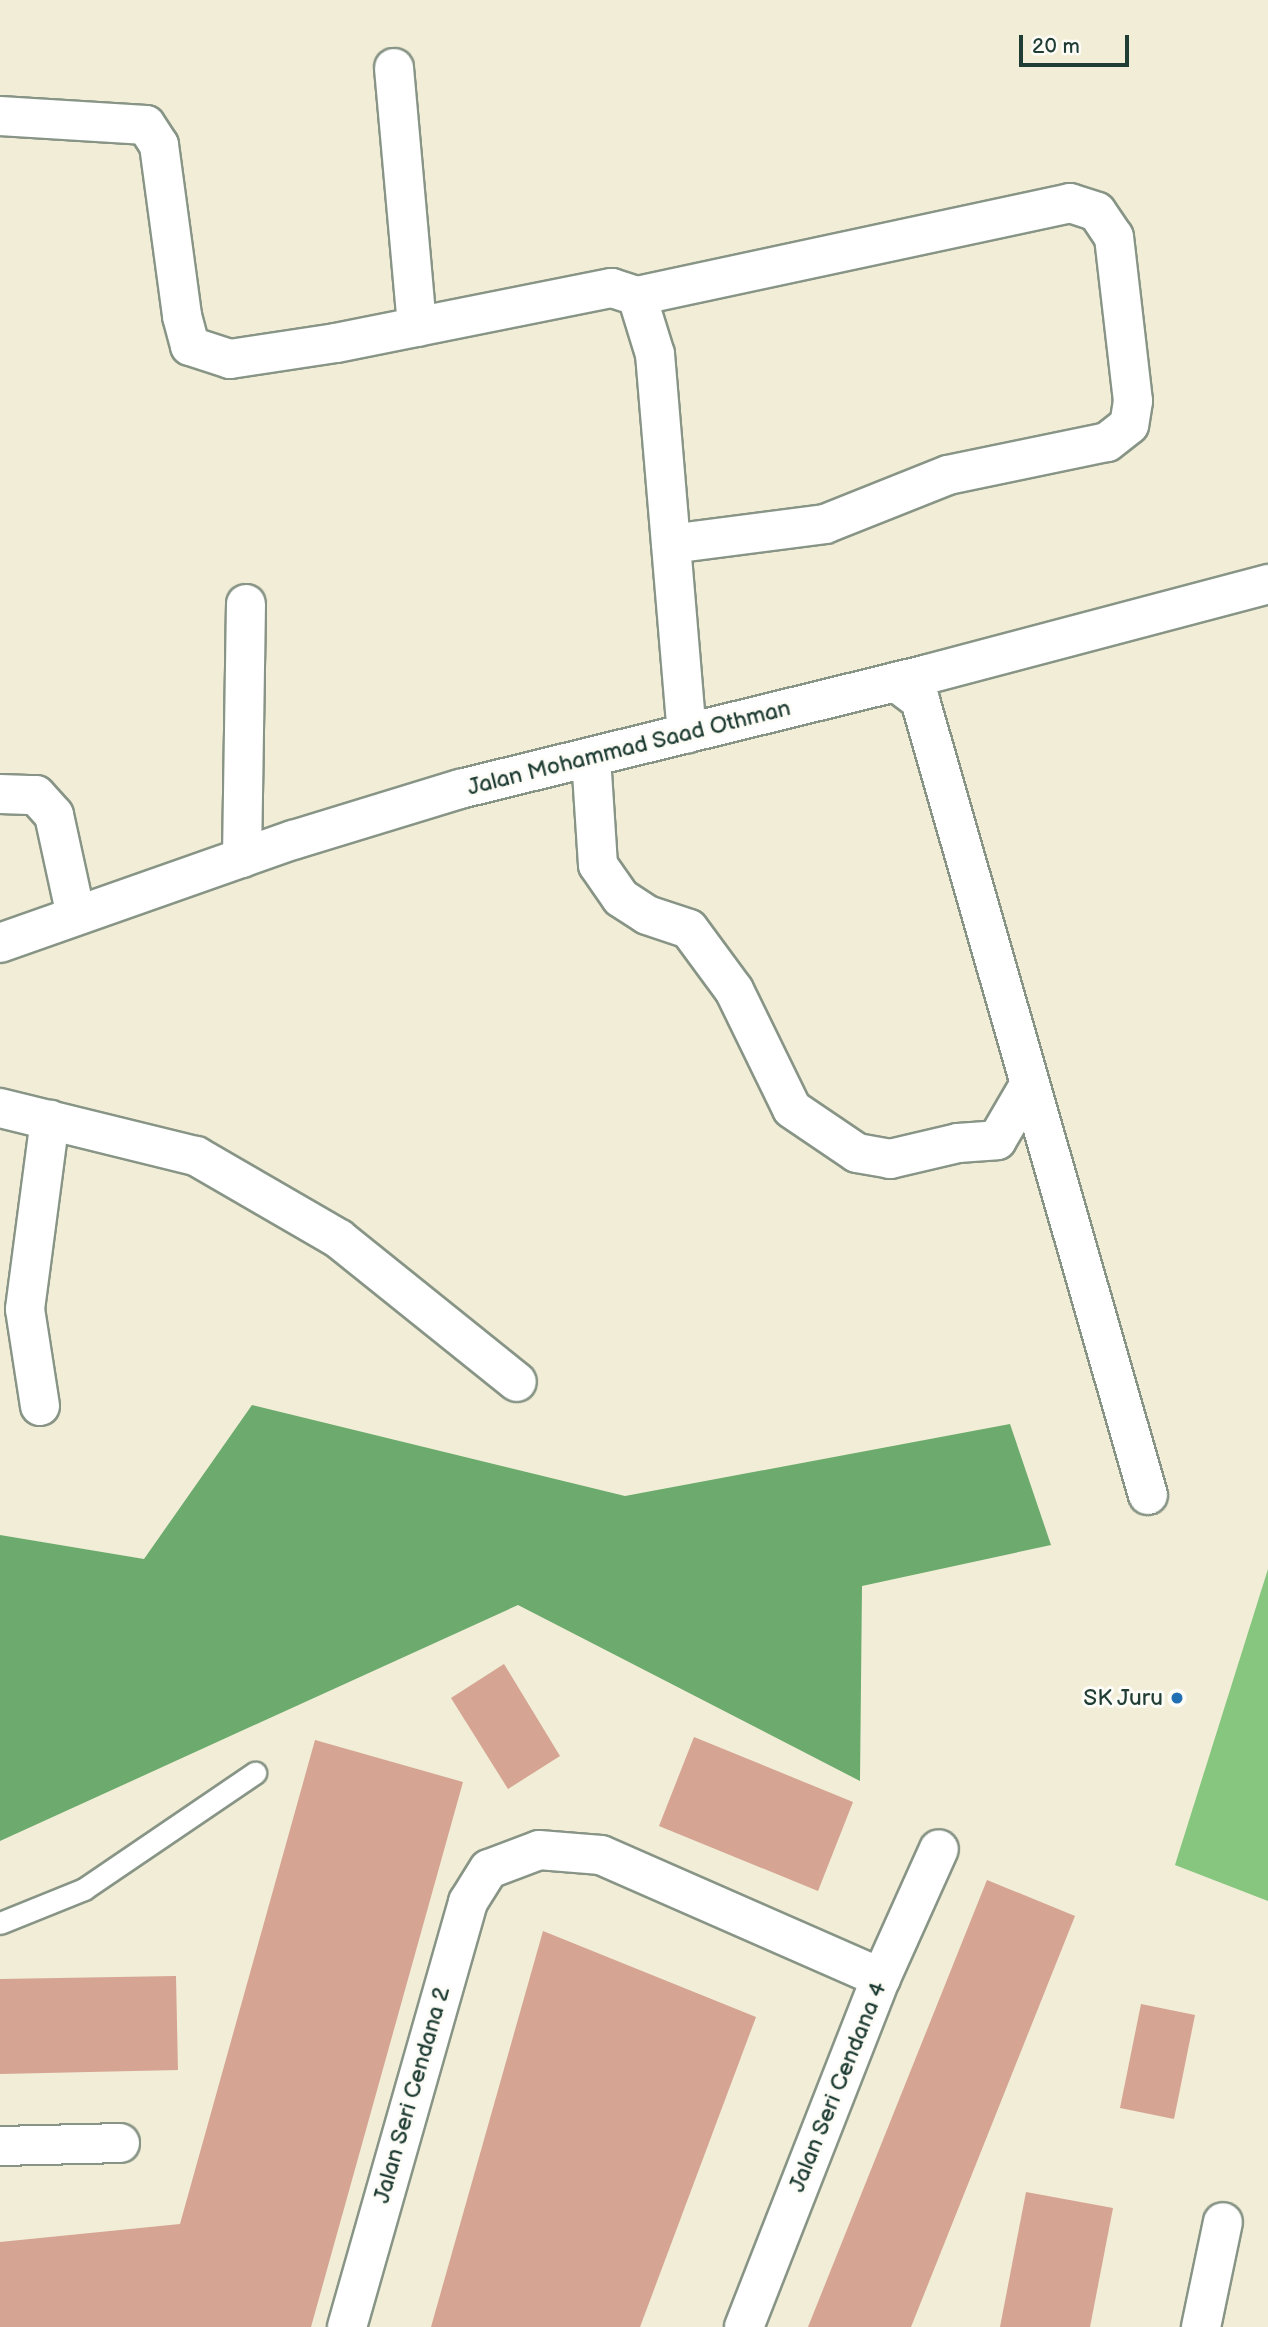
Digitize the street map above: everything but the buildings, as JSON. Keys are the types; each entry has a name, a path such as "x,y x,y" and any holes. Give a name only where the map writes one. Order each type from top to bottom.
{"street":[{"path":"394,68 417,327"},
{"path":"0,116 146,125 159,145 182,316 190,346 230,359 417,327 612,288 637,296 1070,203 1097,212 1114,237 1133,401 1129,425 1107,442 948,475 825,524 671,544"},
{"path":"637,296 655,355 687,734"},
{"name":"Jalan Mohammad Saad Othman","path":"0,943 242,858 460,789 897,682 1268,584"},
{"path":"242,858 246,604"},
{"path":"897,682 920,700 1028,1087 1148,1494"},
{"path":"591,757 597,865 621,898 648,915 689,929 734,990 792,1109 857,1153 890,1159 958,1143 997,1140 1028,1087"},
{"path":"0,794 36,795 54,815 76,916"},
{"path":"0,1108 196,1156 339,1239 517,1382"},
{"path":"40,1406 25,1309 50,1120"},
{"name":"Jalan Seri Cendana 4","path":"744,2327 881,1978 939,1849"},
{"name":"Jalan Seri Cendana 2","path":"347,2327 468,1902 489,1869 539,1850 601,1855 881,1978"},
{"path":"0,2147 120,2143"},
{"path":"1201,2327 1223,2222"}],"lane":[{"path":"0,1923 85,1889 255,1773"}],"green space":[{"path":"252,1405 625,1496 1010,1424 1051,1545 862,1586 860,1781 518,1605 0,1841 0,1535 144,1559"},
{"path":"1268,1569 1268,1901 1175,1865"}],"place":[{"name":"SK Juru","path":"1177,1698"}]}
